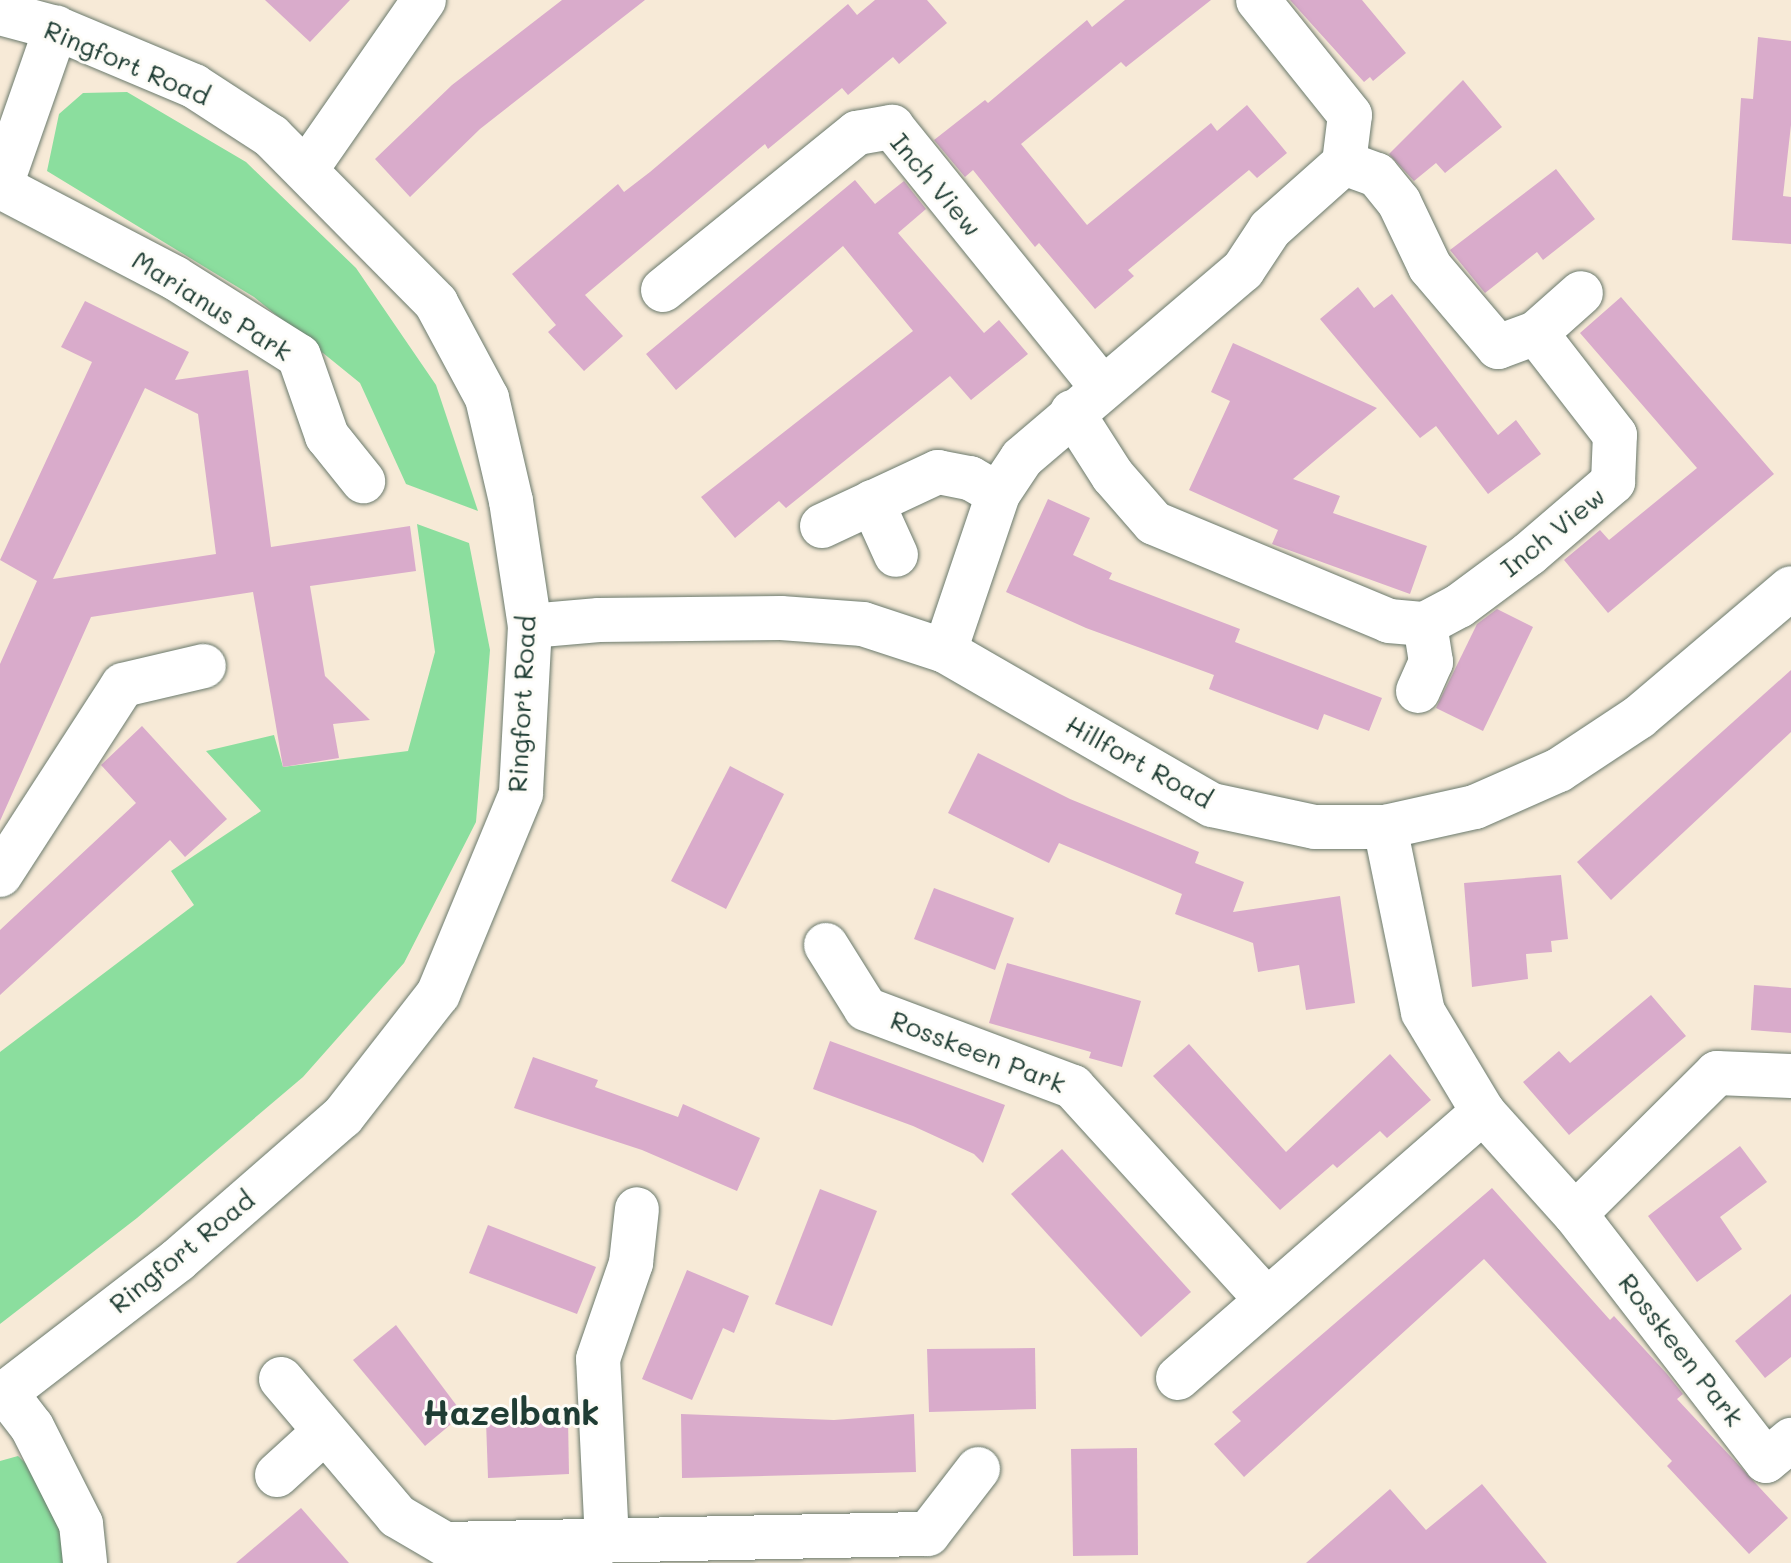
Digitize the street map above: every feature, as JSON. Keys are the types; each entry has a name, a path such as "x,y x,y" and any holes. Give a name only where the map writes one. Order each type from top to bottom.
{"street":[{"path":"308,167 424,0"},
{"path":"945,651 998,494 1022,458 1086,399 1243,270 1270,229 1344,163 1350,115 1258,0"},
{"name":"Ringfort Road","path":"0,13 56,28 194,86 271,136 308,167 436,303 487,398 511,501 530,626 521,794 438,994 343,1116 178,1260 3,1394"},
{"name":"Marianus Park","path":"56,28 0,187 175,278 299,356 327,436 363,481"},
{"name":"Inch View","path":"663,290 857,133 892,127 1086,399 1113,476 1154,523 1389,621 1425,624 1459,606 1518,563 1613,482 1615,435 1517,340 1430,267 1399,202 1377,175 1344,163"},
{"path":"1517,340 1581,293"},
{"path":"822,526 938,472 970,478 998,494"},
{"path":"872,502 896,555"},
{"name":"Hillfort Road","path":"530,626 781,618 863,624 945,651 1212,805 1315,827 1385,827 1475,807 1559,770 1639,717 1791,588"},
{"path":"1418,691 1431,662 1425,624"},
{"path":"0,875 123,685 204,666"},
{"name":"Rosskeen Park","path":"1385,827 1423,1012 1483,1112 1575,1214 1766,1461 1791,1440"},
{"name":"Rosskeen Park","path":"826,945 866,1009 1073,1087 1265,1298"},
{"path":"1575,1214 1717,1073 1791,1076"},
{"path":"1178,1378 1265,1298 1483,1112"},
{"path":"607,1541 598,1359 631,1263 637,1209"},
{"path":"281,1379 323,1433 397,1516 445,1544 607,1541 807,1550 928,1534 978,1469"},
{"path":"3,1394 32,1427 81,1524 85,1563"},
{"path":"277,1475 323,1433"}],"green space":[{"path":"127,92 246,162 356,268 436,385 478,511 406,484 360,383 254,297 47,171 59,114 83,93"},
{"path":"417,524 469,543 490,650 476,822 404,963 303,1077 137,1218 0,1324 0,1052 194,905 171,871 261,811 206,751 274,735 283,767 408,751 435,652"},
{"path":"18,1456 41,1478 64,1528 63,1563 0,1563 0,1461"}],"building":[{"path":"265,0 350,0 310,42"},
{"path":"562,0 645,0 480,129 410,197 375,159 452,85"},
{"path":"875,0 927,0 947,23 899,64 893,57 848,95 842,88 768,149 765,144 585,295 623,336 584,371 548,332 556,325 512,274 618,184 624,192 650,172 848,4 857,15"},
{"path":"1125,0 1211,0 1126,67 1121,62 1021,144 1087,225 1211,123 1217,131 1247,105 1287,153 1257,178 1249,170 1128,270 1134,276 1095,309 1039,243 1035,247 973,170 965,177 934,140 985,100 988,103 1087,20 1092,27"},
{"path":"1290,0 1362,0 1406,53 1373,81 1370,77 1364,82"},
{"path":"1758,37 1791,41 1791,125 1783,196 1791,197 1791,244 1732,240 1741,98 1753,99"},
{"path":"1463,80 1502,127 1445,173 1436,163 1414,181 1389,154"},
{"path":"1556,169 1595,219 1543,260 1537,252 1485,293 1450,250"},
{"path":"855,180 875,204 904,181 926,209 898,233 984,333 999,320 1028,354 971,400 950,376 786,508 779,501 735,538 701,497 913,331 843,246 676,390 646,354"},
{"path":"1358,287 1374,308 1392,294 1498,435 1516,420 1541,454 1488,494 1436,426 1420,438 1320,319"},
{"path":"1621,297 1774,474 1608,613 1564,560 1600,530 1609,540 1697,468 1580,333"},
{"path":"85,301 189,352 175,380 248,370 271,547 410,526 416,571 310,586 325,676 370,720 333,724 339,758 283,767 253,592 91,617 0,821 0,664 37,581 0,560 92,362 61,347","holes":["145,388 198,414 216,554 53,579"]},
{"path":"1233,343 1377,408 1293,479 1340,496 1333,513 1427,546 1410,594 1272,544 1278,530 1189,490 1230,401 1211,392"},
{"path":"1048,499 1090,518 1073,555 1112,573 1109,579 1240,629 1235,642 1382,698 1369,731 1324,714 1318,730 1209,689 1214,675 1086,628 1006,592"},
{"path":"1497,609 1533,627 1483,731 1436,708 1477,624"},
{"path":"1791,670 1791,732 1611,900 1577,862"},
{"path":"142,726 227,819 185,857 170,840 0,995 0,930 136,803 101,765"},
{"path":"978,753 1070,799 1199,852 1195,863 1244,882 1233,912 1340,896 1355,1003 1306,1010 1299,965 1258,972 1253,943 1175,914 1182,894 1059,843 1049,863 948,813"},
{"path":"730,766 784,794 726,909 671,881"},
{"path":"1561,875 1568,939 1551,941 1552,952 1526,954 1528,979 1472,987 1464,883"},
{"path":"934,888 1014,918 995,970 914,939"},
{"path":"1007,963 1141,1001 1122,1067 1089,1058 1091,1052 989,1023"},
{"path":"1754,985 1791,988 1791,1033 1751,1030"},
{"path":"1651,995 1686,1036 1569,1135 1523,1082 1559,1051 1570,1063"},
{"path":"830,1041 1005,1105 983,1163 974,1154 913,1126 813,1089"},
{"path":"1189,1044 1286,1152 1390,1054 1431,1100 1387,1138 1380,1131 1337,1168 1333,1164 1280,1210 1153,1076"},
{"path":"533,1057 598,1080 595,1087 678,1117 683,1104 760,1138 737,1191 642,1150 514,1108"},
{"path":"1740,1146 1767,1182 1720,1217 1742,1249 1697,1282 1648,1216"},
{"path":"1062,1149 1191,1292 1141,1337 1011,1194"},
{"path":"1492,1188 1610,1320 1614,1316 1667,1374 1683,1394 1677,1399 1788,1518 1749,1554 1667,1466 1672,1461 1484,1259 1244,1477 1214,1444 1241,1421 1232,1412"},
{"path":"820,1189 877,1211 832,1326 775,1304"},
{"path":"488,1225 596,1267 577,1314 469,1273"},
{"path":"687,1270 749,1296 734,1333 723,1328 692,1400 642,1379"},
{"path":"1791,1294 1791,1357 1765,1378 1735,1341"},
{"path":"396,1325 463,1414 425,1446 353,1360"},
{"path":"1035,1348 1036,1409 929,1412 927,1349"},
{"path":"681,1414 834,1420 914,1414 916,1472 682,1478"},
{"path":"568,1418 569,1474 488,1478 486,1421"},
{"path":"1137,1448 1138,1555 1073,1556 1071,1449"},
{"path":"1482,1484 1547,1563 1306,1563 1390,1489 1426,1530"},
{"path":"301,1508 349,1563 236,1563"}],"district":[{"name":"Hazelbank","path":"511,1412"}]}
